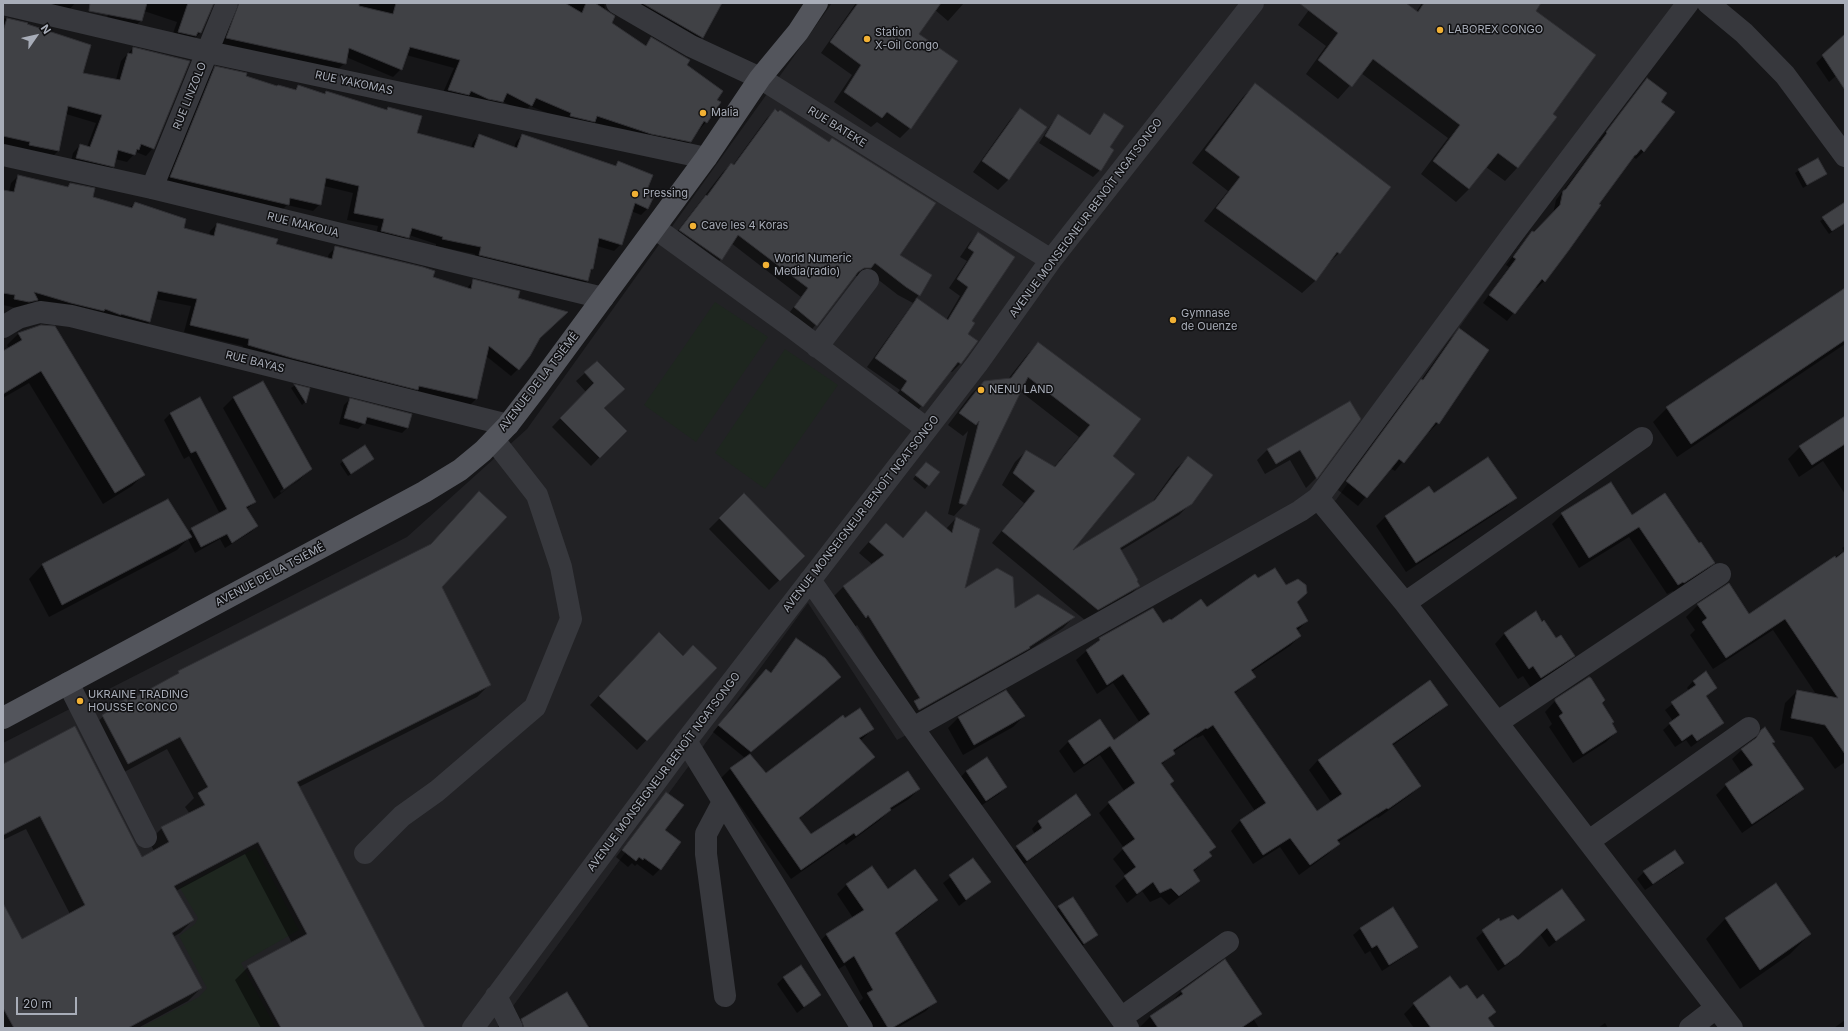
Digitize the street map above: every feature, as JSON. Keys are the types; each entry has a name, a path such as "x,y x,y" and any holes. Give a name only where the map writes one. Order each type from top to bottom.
{"main road":[{"name":"AVENUE DE LA TSIÉMÉ","path":"3,718 424,492 460,470 501,432 655,228 706,158 760,78 798,32 817,3"}],"street":[{"name":"RUE LINZOLO","path":"152,188 227,3"},
{"name":"RUE BATEKE","path":"617,3 691,46 760,78 1051,260"},
{"name":"AVENUE MONSEIGNEUR BENOÎT NGATSONGO","path":"472,1028 686,741 928,429 977,364 1051,260 1253,3"},
{"path":"913,728 1300,511 1318,498 1512,236 1688,3"},
{"path":"1708,3 1744,33 1785,75 1845,156"},
{"name":"RUE YAKOMAS","path":"3,4 208,52 706,158"},
{"name":"RUE MAKOUA","path":"3,155 152,188 603,298"},
{"path":"655,228 928,429"},
{"path":"817,347 868,280"},
{"name":"RUE BAYAS","path":"3,327 18,318 40,312 71,316 501,432"},
{"path":"365,853 402,816 437,791 535,707 571,619 561,567 537,495 501,432"},
{"path":"1405,603 1642,438"},
{"path":"1318,498 1405,603 1498,722 1732,1028"},
{"path":"1498,722 1720,574"},
{"path":"810,580 913,728 1124,1023 1228,942"},
{"path":"68,683 146,837"},
{"path":"1589,841 1749,728"},
{"path":"686,741 862,1028"},
{"path":"723,802 706,834 706,854 725,996"},
{"path":"496,996 512,1028"},
{"path":"1690,1028 1716,1008"}],"shaded area":[{"path":"832,3 1691,3 1336,500 897,740 808,603 497,1028 3,1028 3,743 407,537 527,429"},
{"path":"715,302 768,337 696,442 644,405"},
{"path":"785,349 838,385 765,489 715,453"},
{"path":"256,848 299,930 241,963 276,1028 140,1028 199,997 207,988 179,936 195,924 198,918 180,888"}],"building":[{"path":"90,3 147,3 142,21 89,11"},
{"path":"188,3 214,3 201,33 198,32 196,36 178,32"},
{"path":"239,3 359,3 359,6 393,14 396,3 565,3 582,13 586,3 595,3 615,16 612,23 646,46 651,37 690,60 687,65 723,91 717,100 721,102 707,123 704,121 691,142 651,134 597,116 595,122 570,116 571,113 536,98 532,106 507,93 503,102 488,99 471,91 469,95 448,90 460,60 410,47 402,70 349,48 346,64 226,38"},
{"path":"642,3 722,3 703,38"},
{"path":"858,3 941,3 919,34 958,61 911,129 887,112 882,118 844,92 861,65 830,42"},
{"path":"1299,3 1406,3 1418,12 1424,3 1541,3 1536,11 1596,55 1553,114 1557,117 1518,168 1498,153 1469,189 1433,161 1460,125 1373,59 1352,87 1318,60 1338,33"},
{"path":"7,18 28,23 27,24 91,45 83,73 120,80 128,53 132,54 133,47 190,61 154,149 141,144 135,155 118,150 114,167 76,158 80,144 90,147 102,115 68,106 59,151 29,145 30,142 3,136 3,31"},
{"path":"1845,34 1845,90 1822,55"},
{"path":"215,66 247,73 246,76 277,86 296,90 298,85 325,94 326,91 387,110 388,107 422,116 417,133 474,148 479,134 517,148 522,134 616,166 618,161 653,175 647,190 655,194 648,209 635,203 622,245 599,238 593,269 591,269 588,281 479,255 481,247 442,239 443,237 412,228 409,238 381,231 384,219 354,213 359,186 326,178 321,205 290,198 289,205 170,177"},
{"path":"1647,78 1667,93 1661,102 1675,112 1644,152 1641,149 1635,155 1545,282 1542,279 1515,314 1489,295 1516,259 1513,257 1532,231 1534,232 1560,205 1563,191 1566,189 1607,133 1606,132"},
{"path":"1255,83 1391,187 1340,254 1337,252 1316,281 1216,208 1240,177 1205,150"},
{"path":"1020,108 1047,127 1009,180 982,161"},
{"path":"775,109 778,112 780,110 829,142 832,138 936,203 900,255 932,275 920,296 875,263 871,268 864,268 858,272 817,326 794,307 808,288 738,235 722,260 679,230 706,195 707,196 731,163 734,165"},
{"path":"1104,113 1124,126 1110,147 1114,150 1101,171 1045,136 1058,114 1090,135"},
{"path":"1818,158 1827,174 1807,185 1798,169"},
{"path":"18,175 68,187 70,183 95,188 93,197 132,208 135,202 186,219 184,228 214,236 217,223 278,239 276,244 332,259 335,246 423,267 435,271 433,277 471,289 473,279 520,291 518,298 568,312 540,338 530,356 519,370 489,346 477,399 419,386 418,390 292,358 248,345 249,339 190,325 197,299 158,291 150,322 121,315 105,309 104,311 71,303 34,292 38,300 29,302 14,299 15,295 3,293 3,190 14,192"},
{"path":"1845,202 1845,223 1832,231 1822,217"},
{"path":"978,232 1015,257 972,321 975,323 968,334 978,341 961,364 958,362 923,407 901,390 907,381 875,358 917,298 948,320 968,287 957,279 974,252 968,248"},
{"path":"1845,288 1845,340 1691,444 1666,407"},
{"path":"41,325 55,326 145,475 115,493 41,371 3,394 3,351 22,340 18,333"},
{"path":"1459,328 1489,350 1439,424 1436,422 1404,463 1399,459 1367,498 1346,481 1421,379 1423,380"},
{"path":"1038,342 1141,419 1113,456 1135,474 1073,550 1155,500 1188,456 1213,475 1192,504 1120,548 1140,586 1098,610 1002,531 1035,491 1013,473 1026,450 1055,467 1090,425 1028,377 966,505 959,503 979,421 976,425 959,413 984,381 1011,378"},
{"path":"597,361 625,389 604,408 627,431 600,458 560,418 594,383 584,372"},
{"path":"263,381 312,469 284,489 233,397"},
{"path":"294,384 310,388 306,403"},
{"path":"200,397 256,502 246,507 258,526 232,543 227,534 201,547 191,528 227,509 196,451 191,453 170,413"},
{"path":"350,398 412,414 408,428 367,417 365,424 344,418"},
{"path":"1350,401 1361,419 1317,479 1300,450 1276,464 1267,449"},
{"path":"1845,416 1845,444 1812,465 1799,446"},
{"path":"365,445 374,459 351,474 342,460"},
{"path":"1488,457 1517,498 1416,563 1385,516 1429,486 1434,493"},
{"path":"926,462 940,472 929,486 915,475"},
{"path":"1611,482 1632,515 1665,493 1699,543 1701,542 1715,563 1684,583 1683,582 1678,585 1639,527 1589,558 1561,513"},
{"path":"479,491 507,517 442,587 491,685 297,782 425,1028 281,1028 247,966 307,934 258,842 174,886 194,920 172,933 202,988 128,1028 14,1028 3,1008 3,903 22,939 85,905 40,816 3,835 3,764 75,726 142,857 169,842 161,827 205,805 198,793 208,787 180,737 128,764 102,715 114,708 113,706 127,698 128,701 179,673 178,671 431,544"},
{"path":"744,493 805,556 780,581 719,518"},
{"path":"168,499 192,537 62,605 42,564"},
{"path":"926,511 952,533 956,517 980,529 965,588 997,568 1013,577 1015,608 1038,594 1075,617 1029,647 1030,648 919,710 914,701 920,698 868,615 866,618 843,586 884,555 869,542 886,523 903,538"},
{"path":"1845,551 1845,754 1825,725 1791,718 1797,690 1838,698 1785,619 1726,658 1702,622 1707,618 1697,604 1729,583 1749,614 1835,556 1836,558"},
{"path":"1275,568 1286,585 1298,579 1306,585 1307,593 1297,602 1308,621 1296,628 1301,636 1251,670 1256,677 1234,692 1317,811 1342,794 1318,760 1430,680 1448,705 1392,744 1421,786 1388,809 1387,808 1337,840 1340,844 1310,865 1290,838 1263,855 1240,820 1266,803 1213,725 1173,750 1175,754 1161,763 1174,781 1170,784 1216,847 1209,852 1212,856 1193,870 1200,881 1179,896 1171,888 1160,893 1153,882 1137,894 1124,876 1136,867 1122,848 1135,839 1108,802 1135,783 1110,746 1084,764 1068,741 1100,719 1114,740 1150,714 1123,674 1107,685 1086,650 1100,640 1099,638 1153,608 1163,623 1170,619 1171,620 1201,599 1207,607 1255,574 1258,578"},
{"path":"1536,611 1542,622 1544,620 1556,638 1561,635 1575,656 1541,678 1533,666 1529,669 1504,633"},
{"path":"659,632 683,656 693,645 717,668 647,741 599,696"},
{"path":"796,638 825,658 841,677 751,752 718,725 766,669 771,673"},
{"path":"1706,671 1717,688 1706,696 1724,723 1697,741 1692,734 1682,741 1669,723 1680,715 1671,702 1696,685 1693,681"},
{"path":"1589,677 1605,700 1602,703 1614,722 1612,723 1617,732 1583,754 1559,716 1563,713 1555,699"},
{"path":"1006,690 1025,716 974,745 958,717"},
{"path":"860,708 874,729 859,738 875,757 799,818 811,834 908,771 920,789 890,808 891,810 856,836 854,833 801,870 730,768 750,754 766,773 843,715 845,718"},
{"path":"1765,727 1775,742 1772,743 1804,789 1752,824 1725,784 1753,765 1741,749 1756,738"},
{"path":"987,757 1007,787 986,801 966,771"},
{"path":"666,792 684,805 665,830 681,842 661,870 644,858 643,860 639,857 636,861 622,850"},
{"path":"1076,794 1091,815 1027,861 1016,846 1042,828 1038,821"},
{"path":"1675,850 1684,863 1653,884 1643,871"},
{"path":"973,858 991,882 966,900 949,875"},
{"path":"872,866 888,889 915,869 938,900 895,933 937,1002 892,1028 888,1028 867,993 873,990 854,956 844,963 826,934 864,910 846,884"},
{"path":"1776,883 1811,934 1760,970 1725,918"},
{"path":"1562,889 1585,920 1556,941 1547,928 1519,955 1505,965 1482,930 1499,918 1500,921 1513,915 1518,920"},
{"path":"1073,897 1098,935 1084,944 1058,906"},
{"path":"1393,907 1418,947 1389,965 1377,945 1372,948 1360,928"},
{"path":"1225,959 1262,1014 1241,1028 1158,1028 1150,1016 1183,994 1181,991"},
{"path":"801,965 821,995 804,1007 783,977"},
{"path":"1450,976 1460,989 1467,985 1477,999 1483,994 1496,1012 1488,1018 1495,1028 1431,1028 1413,1003"},
{"path":"567,992 589,1028 524,1028 521,1019"}],"place":[{"name":"LABOREX CONGO","path":"1440,30"},
{"name":"Station X-Oil Congo","path":"867,39"},
{"name":"Malia","path":"703,113"},
{"name":"Pressing","path":"635,194"},
{"name":"Cave les 4 Koras","path":"693,226"},
{"name":"World Numeric Media(radio)","path":"766,265"},
{"name":"Gymnase de Ouenze","path":"1173,320"},
{"name":"NENU LAND","path":"981,390"},
{"name":"UKRAINE TRADING HOUSSE CONCO","path":"80,701"}]}
